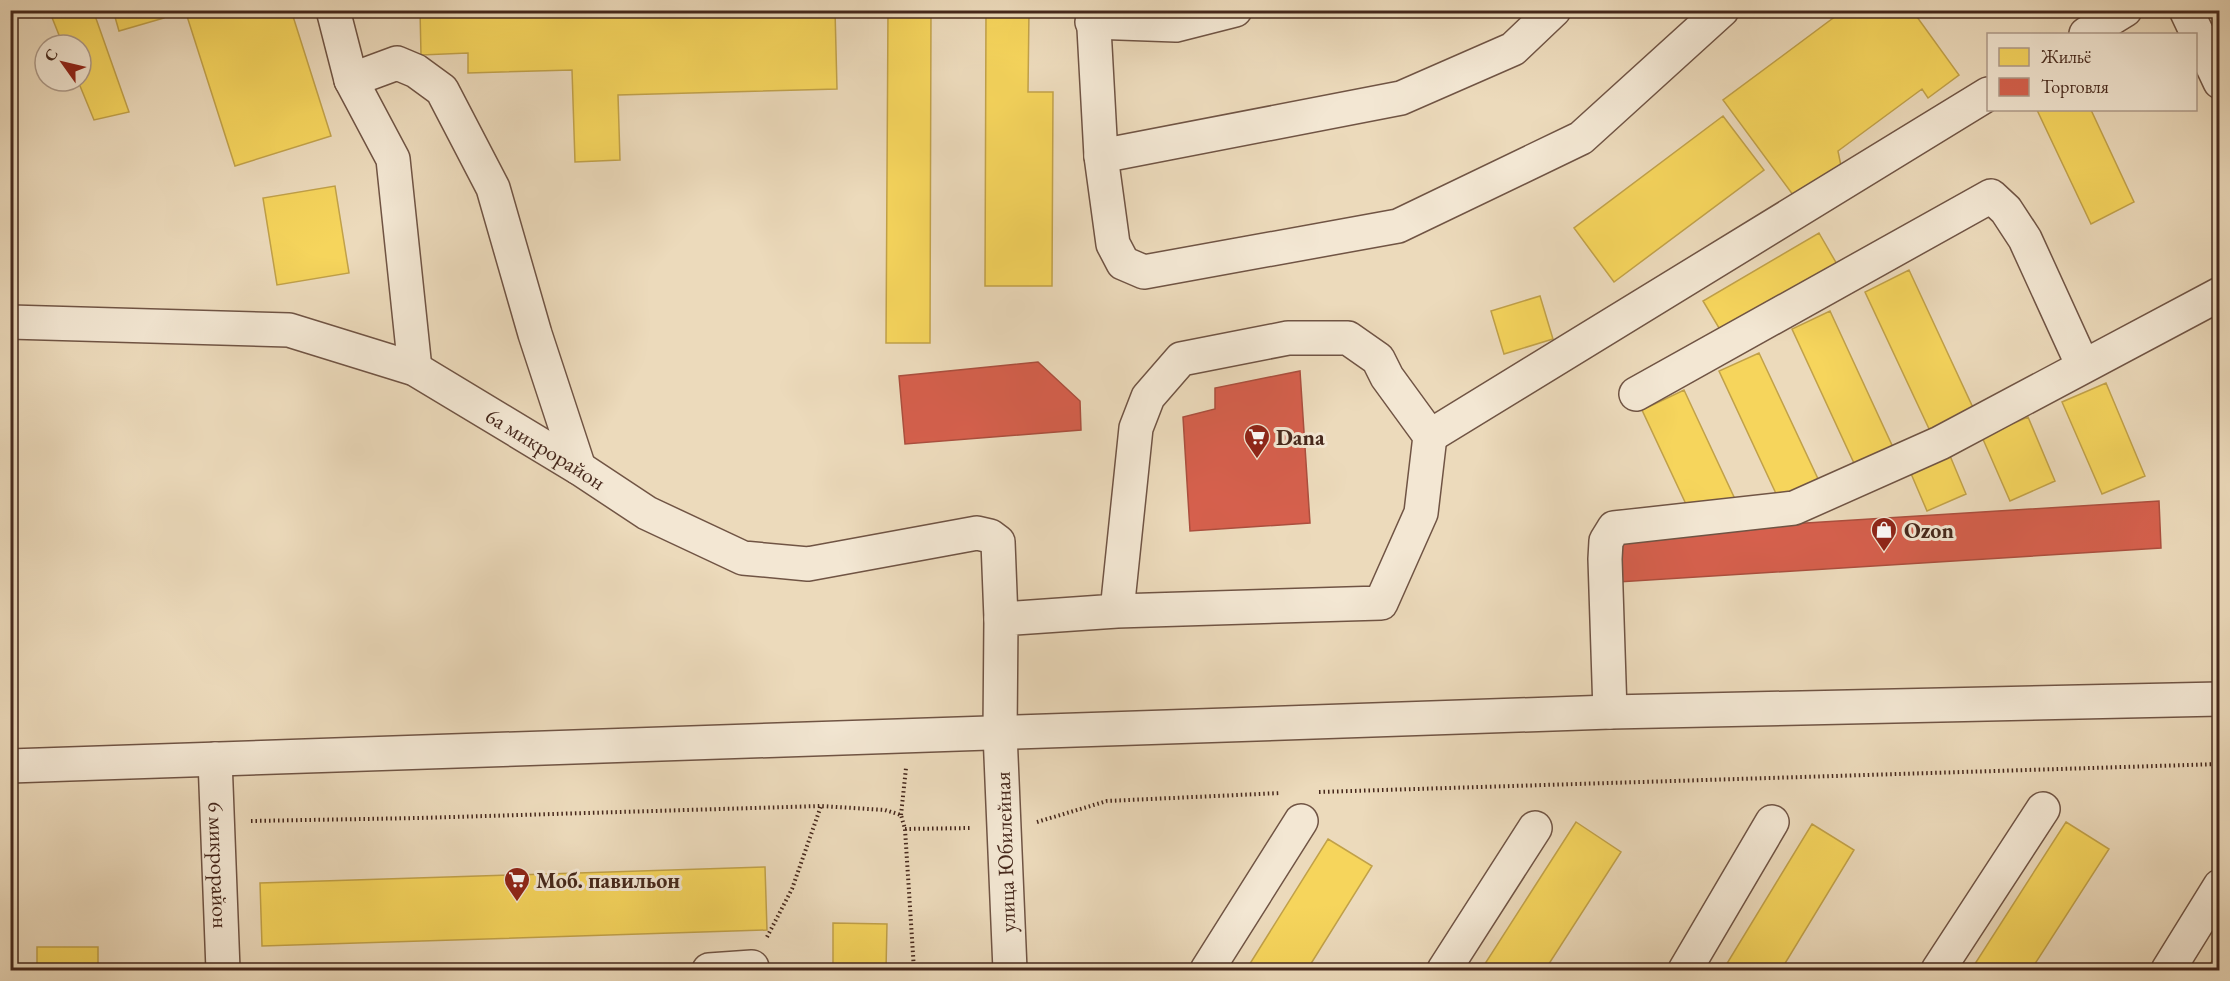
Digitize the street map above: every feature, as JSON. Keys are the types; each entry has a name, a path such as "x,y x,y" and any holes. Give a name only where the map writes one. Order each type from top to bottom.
{"street":[{"path":"333,10 351,80 393,159 416,369"},
{"path":"1235,10 1176,25 1092,16 1101,156 1113,244 1123,263 1144,272 1398,226 1581,138 1722,10"},
{"path":"1101,156 1401,98 1513,49 1554,10"},
{"path":"2088,33 2125,10"},
{"path":"2186,10 2197,33"},
{"path":"2197,33 2220,82"},
{"path":"351,80 397,63 416,70 441,90 493,188 535,334 579,468"},
{"path":"1430,436 1987,95"},
{"path":"1636,394 1991,196 2006,210 2025,239 2083,366"},
{"path":"1610,712 1605,559 1606,541 1614,528 1794,508 1940,443 2220,294"},
{"name":"6а микрорайон","path":"10,322 289,330 416,369 579,468 647,513 743,558 808,564 941,538 977,533 990,536 999,542 1001,619"},
{"path":"1001,619 1117,611 1381,603 1421,513 1430,436 1387,377 1378,359 1348,338 1288,338 1181,359 1148,397 1136,428 1117,611"},
{"name":"улица Юбилейная","path":"1001,619 1000,733 1010,970"},
{"path":"10,766 1610,712 2220,699"},
{"name":"6 микрорайон","path":"215,759 223,970"},
{"path":"1207,970 1296,807"},
{"path":"1938,970 2043,809"},
{"path":"1685,970 1772,822"},
{"path":"1444,970 1535,828"},
{"path":"2168,970 2220,886"},
{"path":"709,970 752,969"}],"path":[{"path":"909,735 901,815 905,829 914,970"},
{"path":"1314,792 2220,764"},
{"path":"905,829 1004,828 1040,822 1107,801 1296,807"},
{"path":"217,821 419,818 821,806 885,810 901,815"},
{"path":"752,969 792,889 821,806"}],"building: Жильё":[{"path":"49,10 93,10 129,112 94,120 83,93 93,93 93,33 58,33"},
{"path":"113,10 162,10 164,18 119,31"},
{"path":"185,10 291,10 331,136 235,166"},
{"path":"420,10 835,10 837,89 618,95 620,160 575,162 572,70 468,73 468,53 421,55"},
{"path":"888,10 931,10 930,343 886,343"},
{"path":"986,10 1029,10 1028,92 1053,92 1052,286 985,286"},
{"path":"1844,10 1912,10 1959,75 1928,98 1922,89 1838,151 1841,166 1796,199 1723,100"},
{"path":"2037,111 2091,111 2134,202 2091,224"},
{"path":"1723,116 1764,170 1614,282 1574,228"},
{"path":"335,186 349,273 277,285 263,198"},
{"path":"1819,233 1838,266 1722,333 1703,301"},
{"path":"1909,270 1975,412 1931,433 1865,292"},
{"path":"1540,296 1553,339 1504,354 1491,311"},
{"path":"1830,311 1897,456 1859,474 1792,329"},
{"path":"1759,353 1819,481 1779,500 1719,371"},
{"path":"2106,383 2145,476 2102,494 2062,402"},
{"path":"1684,390 1734,497 1692,517 1642,410"},
{"path":"2028,417 2055,481 2010,501 1982,437"},
{"path":"1948,451 1966,494 1927,511 1909,469"},
{"path":"1576,822 1621,852 1545,970 1481,970"},
{"path":"2066,822 2109,849 2031,970 1971,970"},
{"path":"1812,824 1854,850 1781,970 1723,970"},
{"path":"1328,839 1372,866 1307,970 1246,970"},
{"path":"765,867 767,930 262,946 260,883"},
{"path":"833,923 887,924 886,970 833,970"},
{"path":"37,947 98,947 98,970 37,970"},
{"path":"2220,949 2220,970 2206,970"}],"building: Торговля":[{"path":"1038,362 1080,401 1081,430 905,444 899,376"},
{"path":"1300,371 1310,523 1190,531 1183,417 1215,409 1215,388"},
{"path":"2159,501 2161,548 1618,582 1615,535"}],"place":[{"name":"Dana","path":"1257,460"},
{"name":"Ozon","path":"1884,553"},
{"name":"Моб. павильон","path":"517,903"}]}
